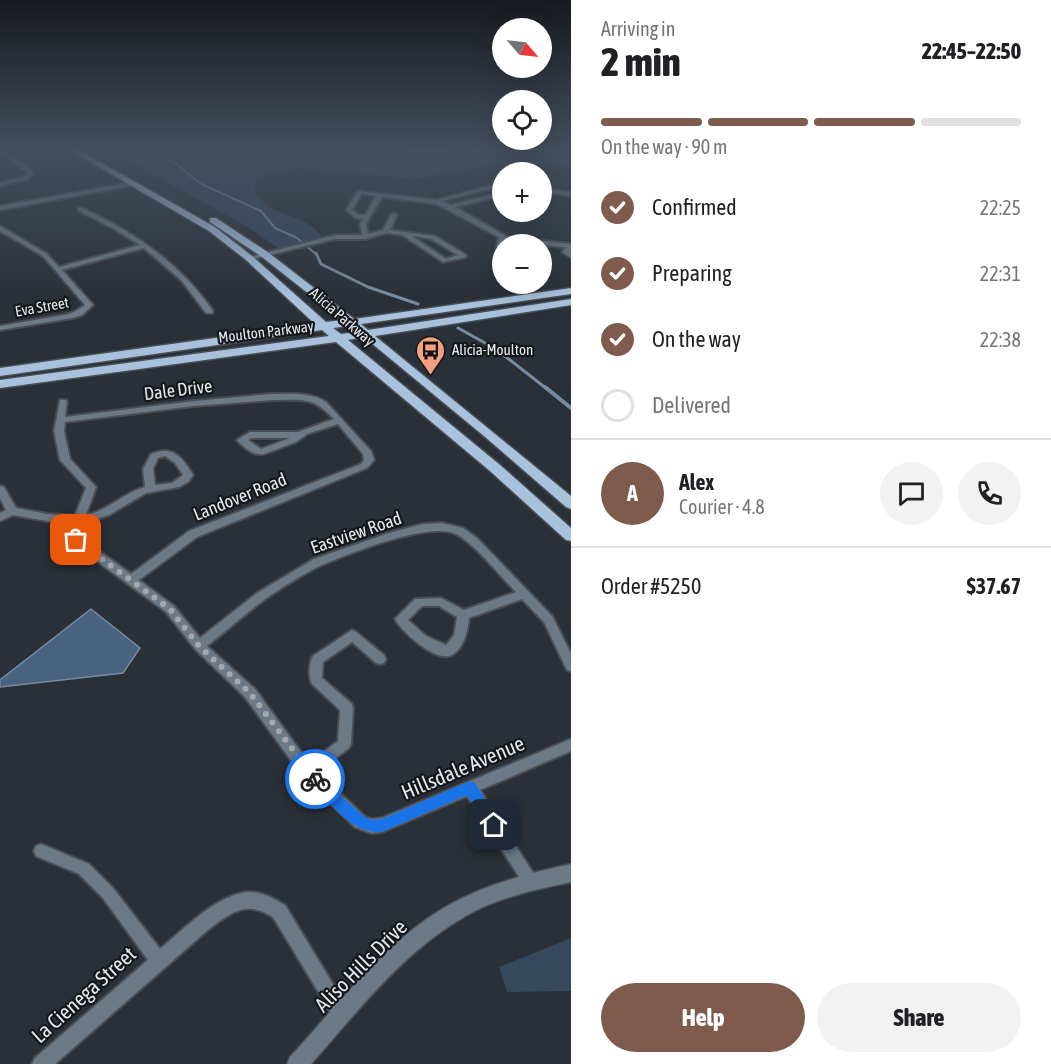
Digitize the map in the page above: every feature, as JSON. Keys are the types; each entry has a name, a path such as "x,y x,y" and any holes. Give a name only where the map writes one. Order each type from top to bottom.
{"main road":[{"name":"Alicia Parkway","path":"159,199 212,229 249,258 324,326 495,468 571,536"},
{"name":"Alicia Parkway","path":"176,199 232,231 366,333 516,455 571,504"},
{"name":"Moulton Parkway","path":"0,372 571,291"},
{"name":"Moulton Parkway","path":"0,384 313,342 571,302"},
{"path":"313,342 362,356"}],"street":[{"path":"0,208 52,199"},
{"path":"356,199 349,210 358,217 366,217"},
{"path":"365,237 363,224 377,199"},
{"path":"405,199 438,202 498,234"},
{"path":"438,202 445,199"},
{"path":"450,207 483,199"},
{"path":"80,209 143,246 191,286 209,311"},
{"path":"386,231 394,215"},
{"path":"0,228 30,244 59,269 143,246"},
{"path":"249,258 333,238 365,237 386,231 403,233 433,237 464,256 445,261 403,233"},
{"path":"552,247 570,249"},
{"name":"Eva Street","path":"0,328 70,316 87,309 88,301 59,269"},
{"name":"Dale Drive","path":"60,420 300,395 318,400 338,421"},
{"path":"63,402 58,431 64,460 91,487 79,520 76,540 170,609 199,646 250,693 308,772 344,744 347,708 316,680 317,660 352,635 380,659"},
{"path":"299,435 250,435 242,440 261,452 338,421"},
{"name":"Landover Road","path":"131,580 192,534 364,466 369,460 368,453 338,421"},
{"path":"0,489 12,511"},
{"path":"0,517 12,511 79,520 103,514 135,494 150,489"},
{"name":"Eastview Road","path":"199,646 261,596 318,562 389,537 423,528 442,527 459,531 473,541 524,594"},
{"path":"463,615 463,629 456,643 448,651 435,649 406,627 401,619 419,602 441,602 463,615 524,594 548,619 571,666"},
{"name":"Hillsdale Avenue","path":"308,772 360,822 371,826 382,825 571,745"},
{"path":"470,788 530,881"},
{"path":"41,851 84,869 108,893 158,960"},
{"name":"Aliso Hills Drive","path":"297,1064 395,958 438,922 478,900 530,881 571,873"},
{"name":"La Cienega Street","path":"40,1064 203,923 230,904 245,899 266,902 279,911 342,1015"}],"shaded area":[{"path":"197,199 260,199 279,212 306,223 322,237 278,248 249,228"},
{"path":"91,609 140,648 123,673 0,687 0,680"},
{"path":"571,938 571,991 507,992 499,967"}],"waterway":[{"path":"234,199 261,211 275,228 297,238 317,255"},
{"path":"317,255 321,264 368,287 418,304"},
{"path":"458,328 496,349 547,389"},
{"path":"545,387 571,408"}],"way so far":[{"path":"76,540 170,609 188,635 250,693 315,779"}],"place":[{"name":"Alicia-Moulton","path":"431,376"}],"route":[{"path":"315,779 360,822 371,826 382,825 470,788 494,825"}]}
